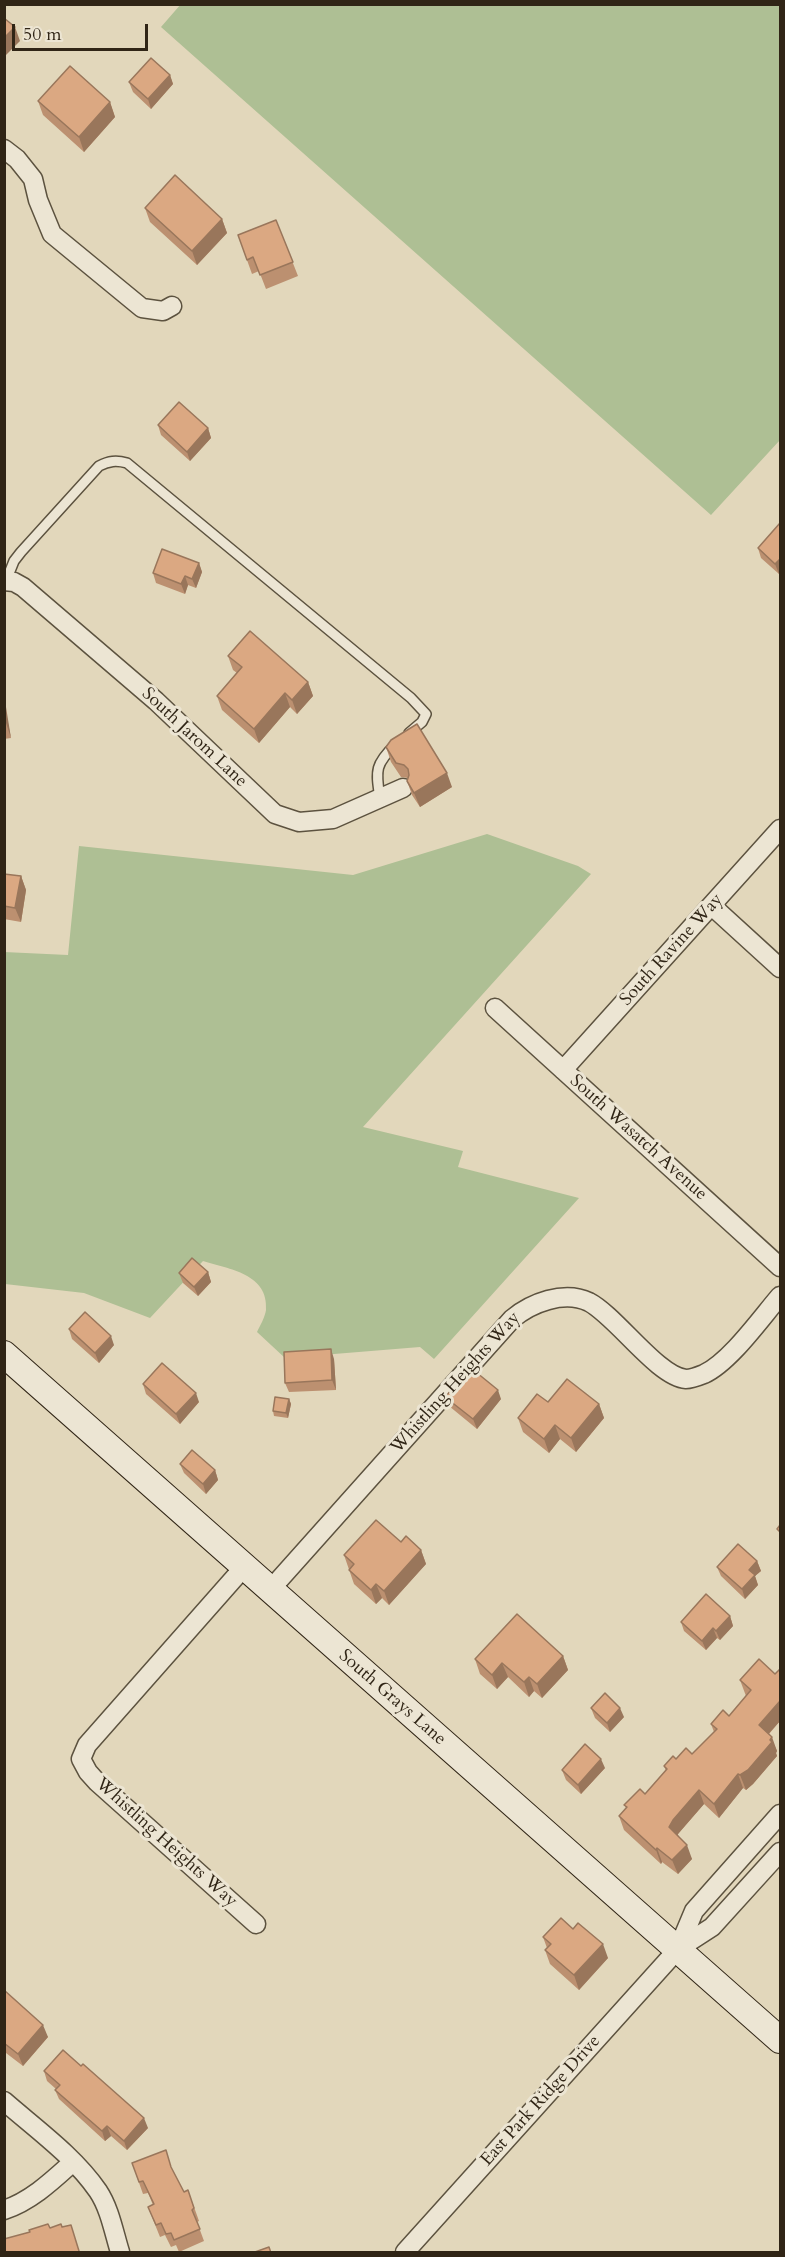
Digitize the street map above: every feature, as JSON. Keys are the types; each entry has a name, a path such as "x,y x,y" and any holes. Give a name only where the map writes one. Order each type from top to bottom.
{"street":[{"path":"4,149 17,159 33,179 38,200 52,234 142,308 163,311 172,306"},
{"name":"South Jarom Lane","path":"5,581 14,582 23,587 156,701 275,814 299,822 333,819 403,788"},
{"name":"South Ravine Way","path":"563,1070 780,829"},
{"path":"712,906 780,968"},
{"name":"South Wasatch Avenue","path":"495,1008 780,1267"},
{"name":"Whistling Heights Way","path":"270,1590 512,1319 525,1308 545,1300 568,1298 588,1302 670,1373 686,1379 702,1375 717,1367 780,1296"},
{"name":"South Grays Lane","path":"4,1354 780,2040"},
{"name":"Whistling Heights Way","path":"244,1567 87,1745 81,1759 97,1782 256,1923"},
{"name":"East Park Ridge Drive","path":"678,1949 694,1911 780,1814"},
{"name":"East Park Ridge Drive","path":"405,2253 678,1949 712,1928 780,1852"},
{"path":"4,2101 73,2162 99,2192 120,2253"},
{"path":"4,2210 19,2205 49,2184 73,2162"}],"lane":[{"path":"5,581 21,552 99,466 109,462 127,463 411,698 426,714 422,722 394,746 376,771 380,799"}],"green space":[{"path":"181,4 780,5 780,440 711,515 161,27"},
{"path":"487,834 578,866 591,874 363,1127 463,1151 458,1167 579,1198 434,1359 420,1347 285,1358 257,1332 266,1310 261,1288 245,1275 203,1261 150,1318 84,1293 5,1284 4,952 68,955 79,846 353,875"}],"building":[{"path":"4,18 15,27 4,38"},
{"path":"151,58 170,75 148,99 129,82"},
{"path":"70,66 110,102 79,137 38,101"},
{"path":"175,175 222,219 192,251 145,208"},
{"path":"276,220 293,262 260,275 253,257 247,260 238,235"},
{"path":"179,402 208,428 187,452 158,425"},
{"path":"780,523 780,559 775,564 758,548"},
{"path":"162,549 199,563 192,579 185,576 181,584 153,573"},
{"path":"250,631 308,682 292,700 285,693 254,729 217,696 242,667 228,656"},
{"path":"417,724 447,773 414,793 407,781 408,769 396,763 386,747 391,740"},
{"path":"4,874 21,876 15,908 4,906"},
{"path":"192,1258 208,1272 194,1287 179,1273"},
{"path":"85,1312 111,1336 95,1353 69,1329"},
{"path":"331,1349 332,1380 285,1383 284,1352"},
{"path":"162,1363 196,1393 176,1414 143,1384"},
{"path":"471,1368 498,1390 473,1419 445,1397"},
{"path":"567,1379 599,1404 571,1438 555,1425 544,1439 518,1418 537,1394 548,1402"},
{"path":"275,1397 289,1399 286,1413 273,1411"},
{"path":"192,1450 215,1470 203,1484 180,1464"},
{"path":"376,1520 401,1542 406,1536 421,1550 384,1591 376,1584 371,1590 349,1570 354,1564 344,1555"},
{"path":"738,1544 757,1561 749,1570 755,1575 742,1589 717,1567"},
{"path":"706,1594 730,1616 716,1631 713,1628 702,1641 681,1622"},
{"path":"517,1614 563,1656 537,1684 529,1677 524,1682 502,1663 492,1675 475,1659"},
{"path":"759,1659 775,1674 780,1669 780,1701 759,1725 772,1737 770,1740 772,1742 748,1770 738,1774 714,1804 699,1790 673,1820 669,1827 687,1845 672,1860 657,1848 656,1850 619,1816 627,1807 624,1805 640,1789 645,1794 667,1769 664,1766 673,1756 676,1759 686,1748 692,1754 717,1729 711,1724 723,1710 729,1716 751,1690 740,1680"},
{"path":"605,1693 620,1708 607,1723 591,1708"},
{"path":"585,1744 601,1759 578,1785 562,1770"},
{"path":"561,1918 573,1929 578,1923 603,1944 574,1975 545,1950 551,1944 543,1937"},
{"path":"4,1990 43,2025 18,2054 4,2043"},
{"path":"63,2050 81,2066 83,2064 144,2118 124,2141 107,2126 102,2131 55,2090 60,2085 44,2071"},
{"path":"166,2150 171,2167 184,2192 188,2190 194,2208 192,2210 200,2229 174,2240 171,2233 166,2234 161,2223 156,2225 148,2207 154,2204 143,2181 139,2182 132,2163"},
{"path":"48,2224 50,2228 61,2224 62,2227 71,2225 79,2251 76,2253 4,2253 4,2239"},
{"path":"269,2247 271,2253 255,2253 255,2252"}]}
